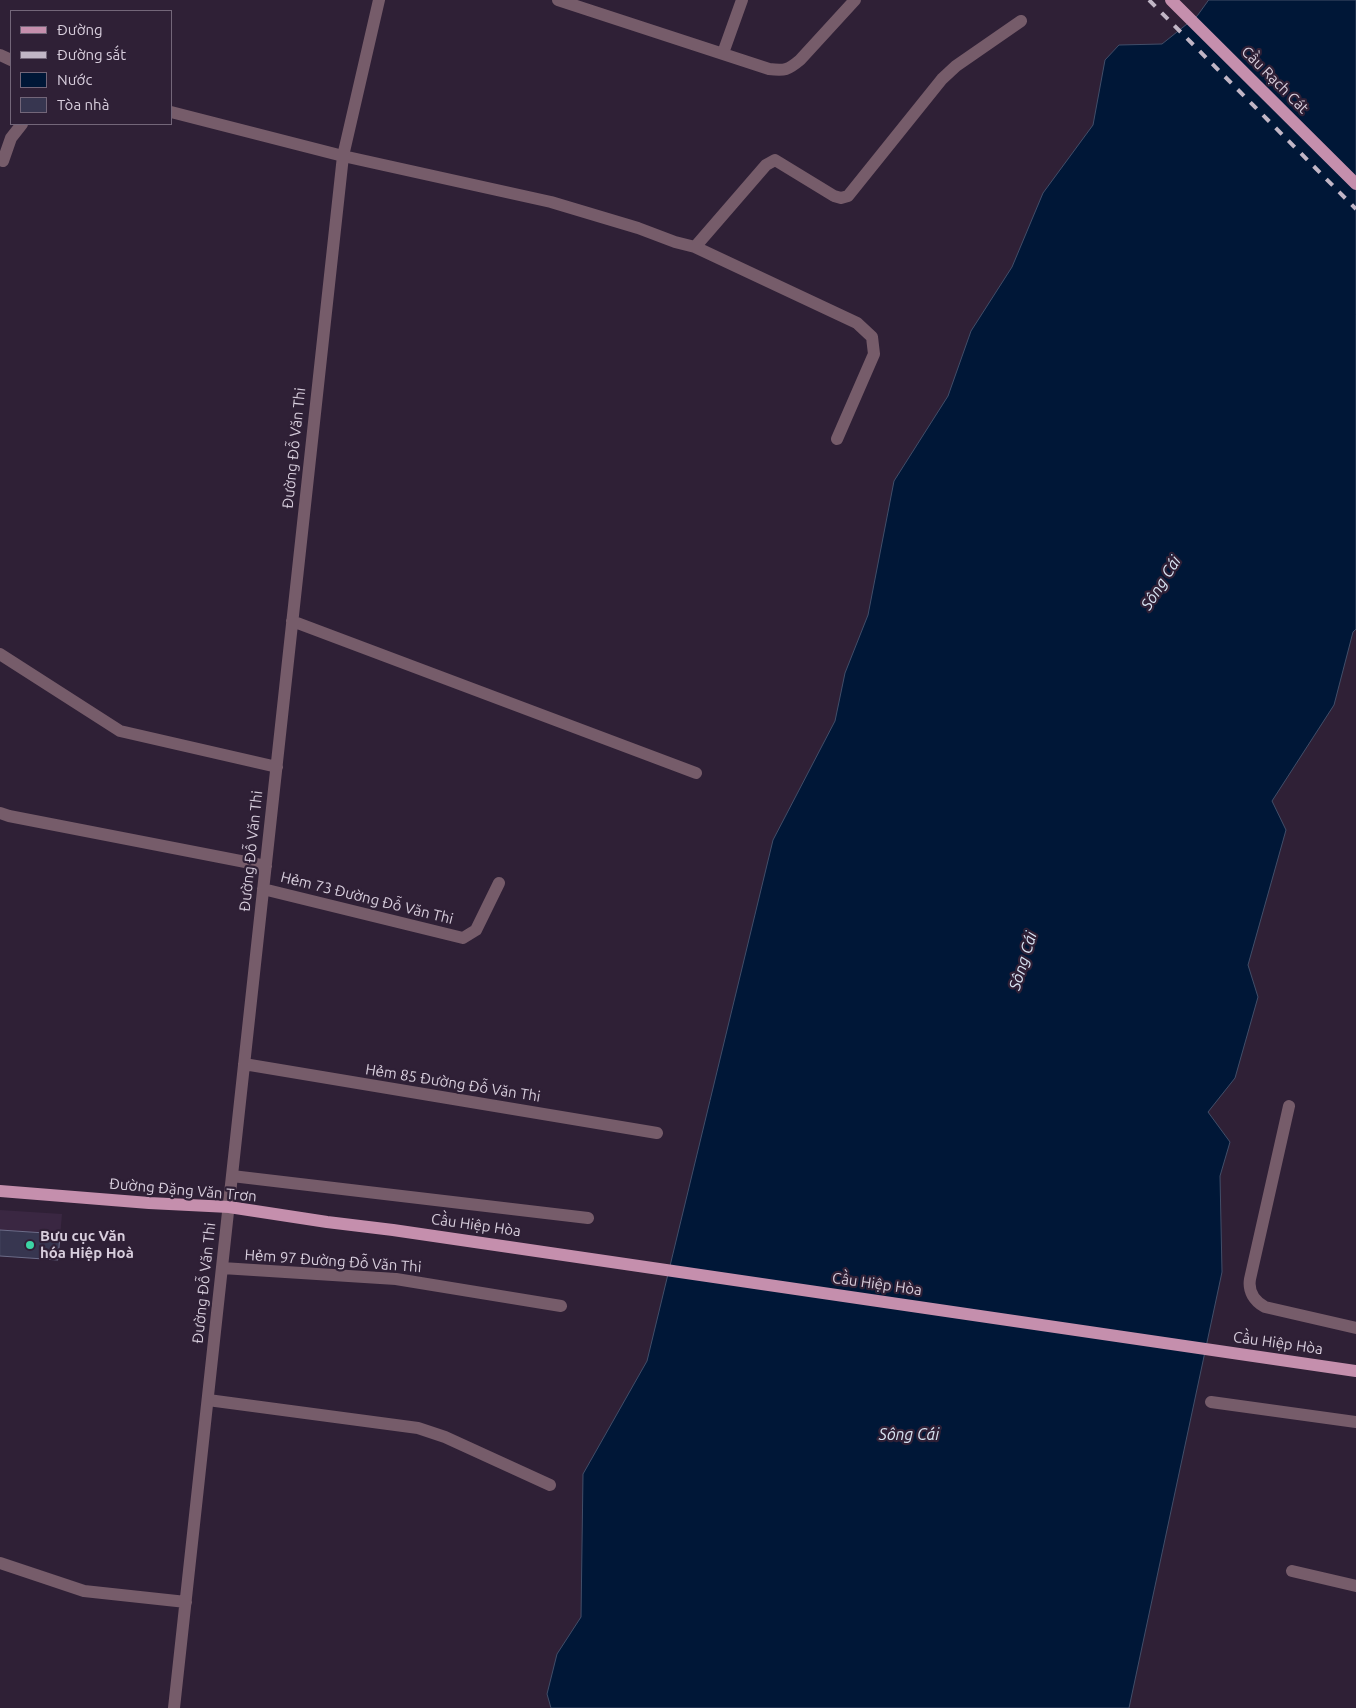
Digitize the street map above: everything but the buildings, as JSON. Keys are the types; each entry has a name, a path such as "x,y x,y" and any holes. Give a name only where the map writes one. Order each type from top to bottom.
{"main road":[{"name":"Cầu Rạch Cát","path":"1171,0 1356,184"},
{"name":"Đường Đặng Văn Trơn","path":"0,1192 149,1204 229,1207 393,1230"},
{"name":"Cầu Hiệp Hòa","path":"393,1230 1356,1371"}],"street":[{"name":"Đường Đỗ Văn Thi","path":"174,1708 343,156 378,0"},
{"path":"558,0 769,69 782,71 790,68 800,60 855,0"},
{"path":"722,53 742,0"},
{"path":"695,247 766,165 775,160 834,196 841,198 848,196 942,79 956,66 1021,21"},
{"path":"172,112 343,156 551,202 638,228 675,242 695,247 857,324 872,337 874,354 836,439"},
{"path":"3,161 11,138 21,125"},
{"path":"292,621 696,773"},
{"path":"0,654 120,731 277,767"},
{"path":"0,813 266,866"},
{"name":"Hẻm 73 Đường Đỗ Văn Thi","path":"263,889 463,938 476,930 498,883"},
{"name":"Hẻm 85 Đường Đỗ Văn Thi","path":"244,1064 657,1133"},
{"path":"1290,1106 1250,1278 1250,1290 1252,1296 1259,1304 1265,1307 1356,1328"},
{"path":"232,1176 588,1218"},
{"name":"Hẻm 97 Đường Đỗ Văn Thi","path":"222,1268 396,1279 561,1306"},
{"path":"208,1400 418,1428 445,1437 550,1486"},
{"path":"1211,1402 1356,1422"},
{"path":"0,1563 84,1591 186,1602"},
{"path":"1292,1571 1356,1586"}],"shaded area":[{"name":"Bưu cục Văn hóa Hiệp Hoà","path":"0,1210 62,1214 58,1260 0,1256"}],"water":[{"name":"Sông Cái","path":"1209,0 1356,0 1356,629 1353,632 1334,705 1272,801 1286,830 1248,965 1258,997 1235,1078 1208,1112 1230,1142 1220,1176 1222,1272 1129,1708 551,1708 547,1694 557,1654 581,1617 583,1474 647,1361 773,840 835,721 845,673 868,615 894,481 948,396 971,331 1012,267 1043,193 1093,125 1105,60 1119,45 1162,44 1197,16"}],"railway":[{"path":"1149,0 1356,209"}],"place":[{"name":"Bưu cục Văn hóa Hiệp Hoà","path":"30,1245"}]}
